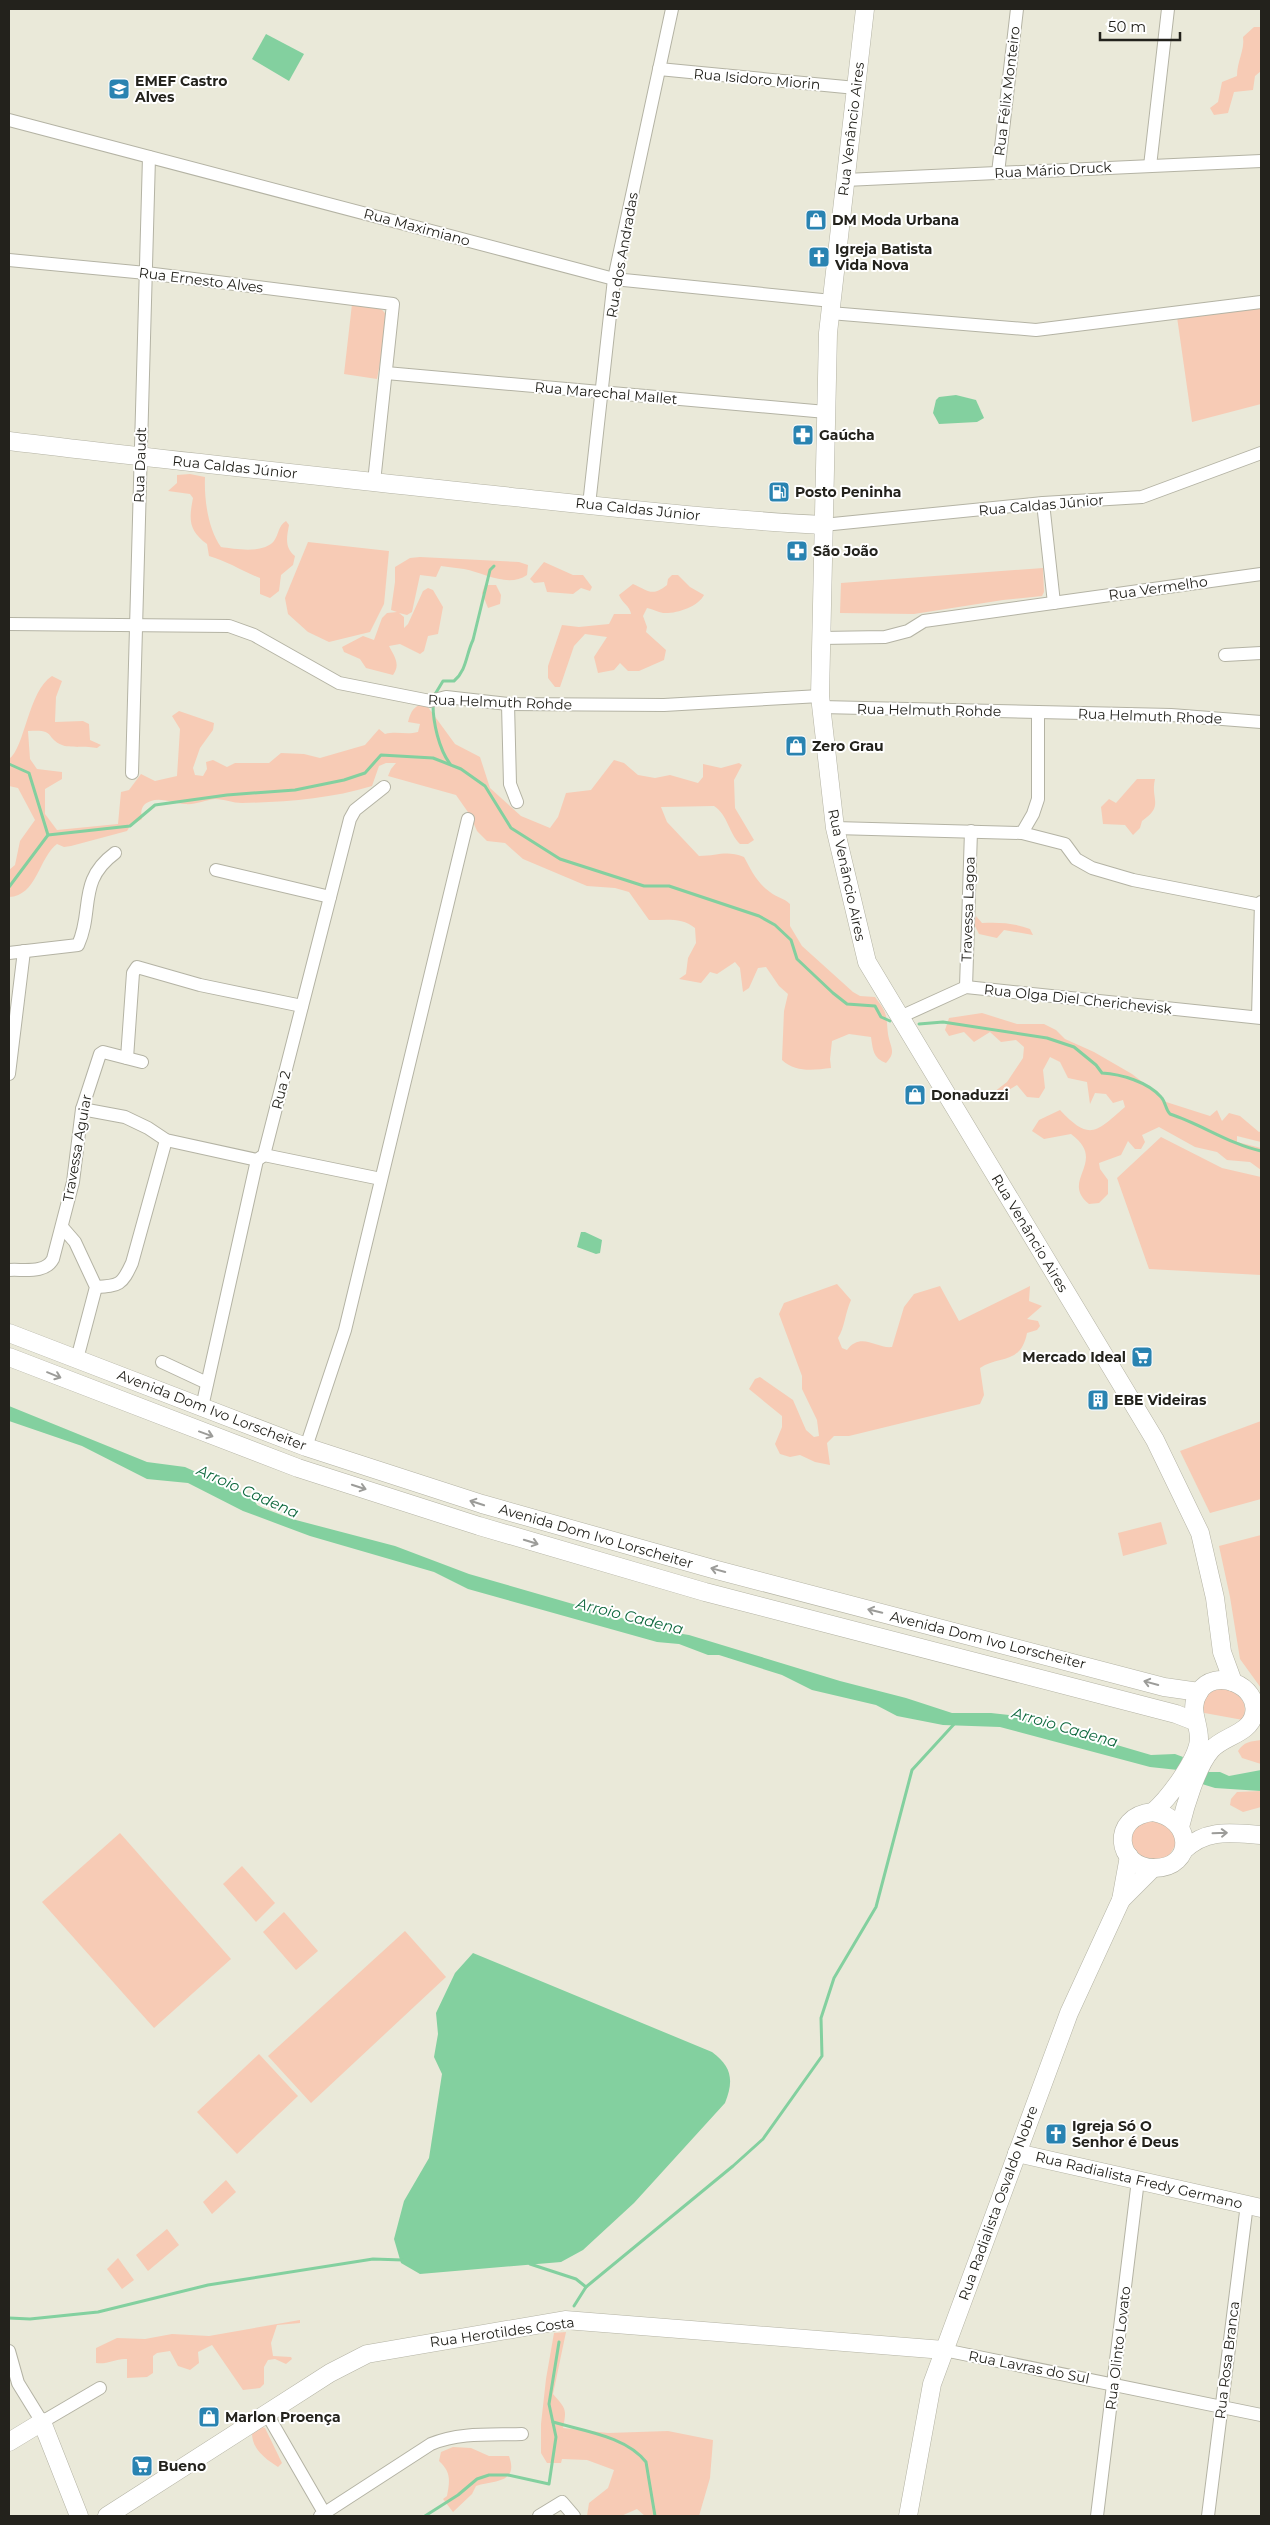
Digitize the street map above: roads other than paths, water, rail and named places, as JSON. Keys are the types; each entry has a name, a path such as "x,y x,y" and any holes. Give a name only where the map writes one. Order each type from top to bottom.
{"street":[{"name":"Rua dos Andradas","path":"589,505 614,279 672,9"},
{"name":"Rua Venâncio Aires","path":"865,9 831,307 826,412 820,702 835,828 867,962 1158,1446 1200,1533 1215,1598 1222,1652 1233,1682"},
{"name":"Rua Félix Monteiro","path":"998,173 1017,9"},
{"path":"1150,166 1168,9"},
{"name":"Rua Isidoro Miorin","path":"659,69 856,88"},
{"name":"Rua Maximiano","path":"9,120 614,279 831,307 1036,330 1261,302"},
{"name":"Rua Daudt","path":"132,773 149,157"},
{"name":"Rua Mário Druck","path":"846,180 1261,161"},
{"name":"Rua Ernesto Alves","path":"9,260 146,273 393,304 386,373"},
{"path":"374,482 386,373"},
{"name":"Rua Marechal Mallet","path":"386,373 826,412"},
{"name":"Rua Caldas Júnior","path":"9,441 140,457 589,505 770,522 824,525 1043,503 1142,497 1261,454"},
{"path":"1043,503 1054,603"},
{"name":"Rua Vermelho","path":"821,638 886,637 908,632 924,621 1261,574"},
{"name":"Rua Helmuth Rohde","path":"9,624 228,626 254,635 339,683 435,699 508,704 820,702 1038,712"},
{"path":"1225,655 1261,653"},
{"path":"508,704 510,784 517,802"},
{"path":"1022,833 1033,814 1038,799 1038,712"},
{"name":"Rua Helmuth Rhode","path":"1038,712 1171,715 1261,722"},
{"name":"Rua 2","path":"202,1407 261,1158 350,819 355,810 384,786"},
{"path":"306,1447 346,1330 468,819"},
{"path":"835,828 1022,833 1065,844 1076,859 1092,868 1133,880 1261,904 1260,1017"},
{"name":"Travessa Lagoa","path":"966,988 970,831"},
{"path":"9,953 78,945 84,926 87,897 93,878 102,864 114,853"},
{"path":"216,870 330,897"},
{"path":"9,1074 24,951"},
{"path":"127,1058 133,973 137,967 200,985 302,1006"},
{"name":"Rua Olga Diel Cherichevisk","path":"900,1016 966,988 1260,1017"},
{"name":"Travessa Aguiar","path":"9,1270 40,1269 49,1266 53,1259 73,1182 82,1109 100,1054 102,1052 142,1062"},
{"path":"82,1109 125,1117 148,1128 166,1140 381,1180"},
{"path":"96,1287 116,1286 128,1271 166,1140"},
{"path":"62,1227 75,1242 96,1287 76,1359"},
{"name":"Avenida Dom Ivo Lorscheiter","path":"9,1333 306,1447 482,1504 704,1567 1164,1687 1204,1687"},
{"name":"Avenida Dom Ivo Lorscheiter","path":"9,1357 298,1468 488,1528 705,1592 1176,1714 1196,1725"},
{"path":"162,1362 208,1383"},
{"name":"Rua Venâncio Aires","path":"1204,1687 1215,1673 1222,1652"},
{"path":"1184,1850 1185,1842 1180,1827 1183,1789 1201,1754 1237,1734 1252,1719 1258,1705 1246,1690 1233,1682 1224,1680 1204,1687 1192,1711 1201,1754"},
{"path":"1196,1725 1215,1737 1227,1738"},
{"path":"1183,1789 1153,1812 1136,1816 1125,1827 1122,1842 1129,1856 1140,1865 1153,1868 1166,1866 1177,1860 1194,1840 1213,1833 1261,1835"},
{"path":"1153,1812 1169,1817 1180,1827"},
{"name":"Rua Radialista Osvaldo Nobre","path":"908,2516 930,2393 944,2350 1069,2013 1121,1900 1129,1856"},
{"name":"Rua Radialista Osvaldo Nobre","path":"1121,1900 1153,1868"},
{"name":"Rua Radialista Fredy Germano","path":"1017,2153 1254,2206"},
{"name":"Rua Olinto Lovato","path":"1097,2516 1138,2180"},
{"name":"Rua Rosa Branca","path":"1208,2516 1222,2407 1254,2206"},
{"name":"Rua Herotildes Costa","path":"107,2516 330,2373 367,2354 565,2320 944,2350"},
{"name":"Rua Lavras do Sul","path":"944,2350 1261,2415"},
{"path":"9,2351 18,2383 42,2422 79,2516"},
{"path":"9,2442 100,2388"},
{"path":"266,2414 324,2515 438,2441 468,2435 522,2434"},
{"path":"539,2516 562,2502 574,2516"}],"waterway":[{"path":"434,696 443,681 454,681 464,667 473,640 490,570 494,566"},
{"path":"433,704 437,736 450,764"},
{"path":"9,887 48,835 130,826 155,805 227,795 295,790 344,780 365,773 381,755 433,758 461,769 485,786 511,828 560,859 644,886 669,886 759,916 775,925 791,940 797,959 833,993 847,1004 875,1006 881,1017 890,1021"},
{"path":"9,764 29,773 48,835"},
{"path":"919,1024 943,1022 1047,1038 1074,1047 1096,1065 1102,1073 1126,1077 1149,1087 1163,1099 1170,1114 1238,1144 1261,1151"},
{"path":"574,2306 586,2287 763,2139 822,2056 821,2018 834,1978 876,1907 912,1770 956,1722"},
{"path":"9,2318 30,2319 98,2312 208,2285 373,2259 403,2260"},
{"path":"530,2264 576,2279 586,2287"},
{"path":"425,2516 458,2495 477,2479 489,2475 508,2475 549,2484 556,2437 549,2404 559,2342"},
{"path":"553,2422 616,2440 637,2453 646,2462 655,2516"}],"place":[{"name":"EMEF Castro Alves","path":"119,89"},
{"name":"DM Moda Urbana","path":"816,220"},
{"name":"Igreja Batista Vida Nova","path":"819,257"},
{"name":"Gaúcha","path":"803,435"},
{"name":"Posto Peninha","path":"779,492"},
{"name":"São João","path":"797,551"},
{"name":"Zero Grau","path":"796,746"},
{"name":"Donaduzzi","path":"915,1095"},
{"name":"Mercado Ideal","path":"1142,1357"},
{"name":"EBE Videiras","path":"1098,1400"},
{"name":"Igreja Só O Senhor é Deus","path":"1056,2134"},
{"name":"Marlon Proença","path":"209,2417"},
{"name":"Bueno","path":"142,2466"}],"water label":[{"name":"Arroio Cadena","path":"248,1491"},
{"name":"Arroio Cadena","path":"630,1616"},
{"name":"Arroio Cadena","path":"1065,1727"}]}
